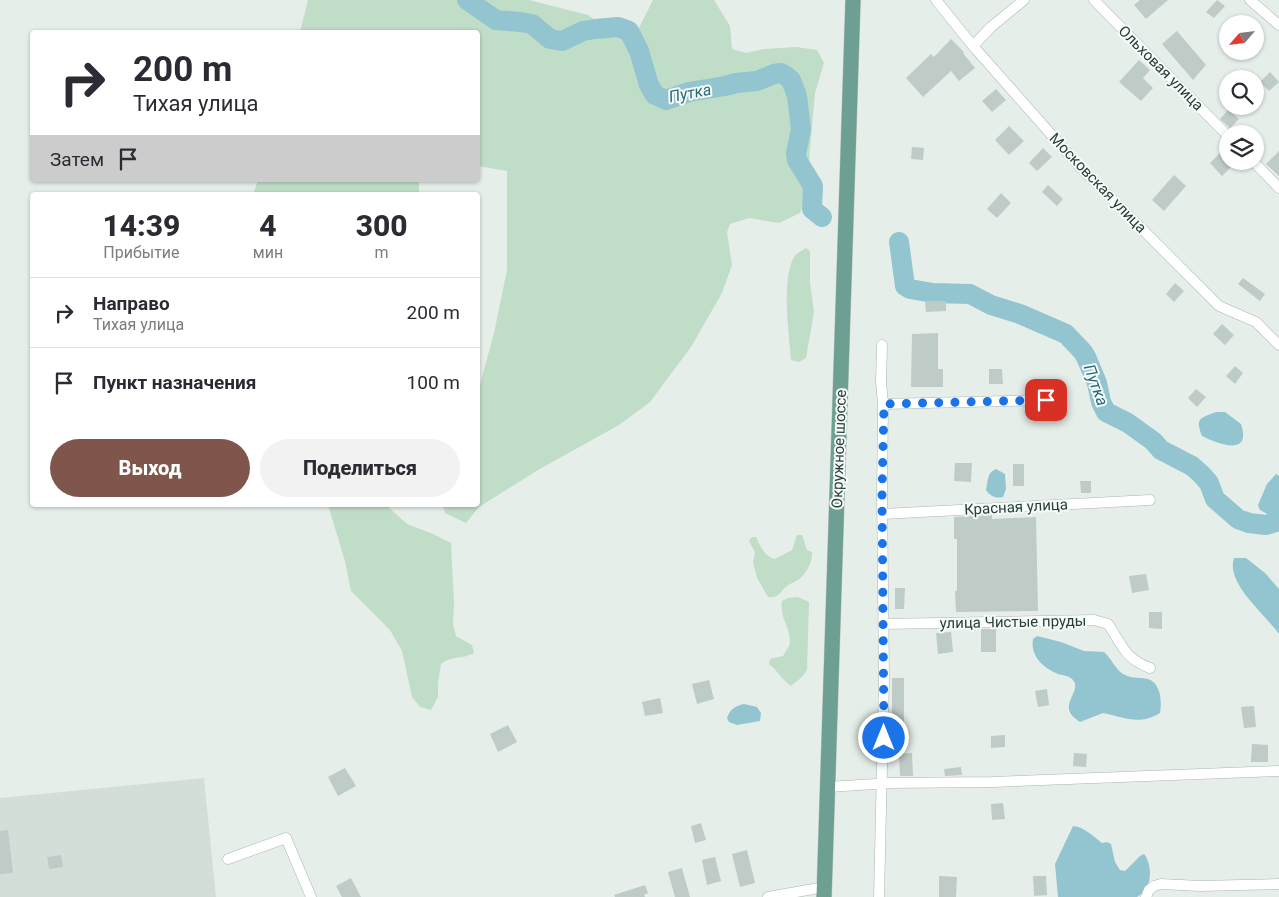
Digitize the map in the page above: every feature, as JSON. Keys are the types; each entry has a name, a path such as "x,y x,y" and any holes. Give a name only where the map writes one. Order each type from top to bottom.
{"main road":[{"name":"Окружное шоссе","path":"824,892 853,0"}],"street":[{"name":"Московская улица","path":"936,0 973,46 1080,167 1219,306 1256,322 1279,345"},
{"path":"973,46 991,27 1024,0"},
{"name":"Ольховая улица","path":"1094,0 1219,127"},
{"path":"1250,0 1279,25"},
{"path":"1262,170 1279,188"},
{"path":"879,897 883,784 884,624 882,514 884,404 881,382 882,345"},
{"path":"884,404 1046,400"},
{"name":"Красная улица","path":"882,514 1150,500"},
{"name":"улица Чистые пруды","path":"884,624 1094,620 1108,624 1122,649 1136,663 1150,668"},
{"path":"828,787 1279,771"},
{"path":"228,859 286,838 311,897"},
{"path":"1146,897 1149,890 1161,884 1200,886 1279,884"},
{"path":"768,897 824,892"}],"shaded area":[{"path":"204,778 216,897 0,897 0,798"}],"green space":[{"path":"308,0 529,0 588,15 619,36 639,28 653,0 714,0 730,26 732,49 746,53 764,49 796,47 817,50 824,63 815,93 806,194 800,213 779,223 749,218 730,224 727,232 732,265 722,293 691,347 650,402 619,425 538,470 480,506 480,385 494,333 507,270 507,171 480,166 480,30 300,30"},
{"path":"257,182 419,182 419,192 254,192"},
{"path":"806,248 810,251 810,283 814,312 806,358 799,362 791,360 787,293 790,267 794,257"},
{"path":"329,507 388,507 407,524 451,543 454,602 453,624 456,636 472,645 474,653 449,659 441,664 438,697 431,710 420,707 412,697 402,651 390,630 351,591 345,561"},
{"path":"444,507 479,507 466,523 445,513"},
{"path":"797,535 802,535 807,550 812,552 808,568 801,578 787,586 777,596 768,597 757,578 753,562 755,552 749,541 752,537 756,537 766,554 775,559 792,550"},
{"path":"798,597 809,602 807,670 791,686 769,664 770,659 783,656 790,643 790,636 781,607 782,601"}],"water":[{"path":"1216,412 1225,412 1241,424 1242,441 1232,445 1224,444 1202,436 1199,426 1200,419"},
{"path":"996,469 1005,474 1006,489 1003,497 998,498 989,494 986,490 989,475"},
{"path":"1276,474 1279,476 1279,513 1271,516 1260,510 1258,505 1267,484"},
{"path":"1234,558 1246,558 1265,573 1279,589 1279,634 1248,598 1235,578"},
{"path":"1037,636 1061,642 1084,651 1104,652 1125,675 1152,681 1156,684 1160,693 1160,713 1138,720 1103,713 1080,722 1072,716 1069,710 1075,684 1071,678 1052,671 1039,661 1033,645 1033,639"},
{"path":"744,704 757,707 761,713 760,721 737,725 729,722 727,718 731,710"},
{"path":"1073,826 1085,830 1102,843 1107,842 1111,844 1115,862 1120,870 1125,871 1144,854 1150,871 1145,891 1137,897 1058,897 1055,864"}],"building":[{"path":"1140,0 1168,0 1146,19 1134,5"},
{"path":"1217,0 1225,6 1214,18 1206,12"},
{"path":"1177,31 1206,65 1193,80 1162,44"},
{"path":"951,39 964,52 975,68 959,81 951,71 923,97 906,78 931,54 934,57"},
{"path":"1139,60 1150,70 1143,78 1153,88 1141,101 1119,82"},
{"path":"1270,72 1279,82 1269,91 1264,86 1264,78"},
{"path":"996,89 1006,100 992,112 982,101"},
{"path":"1224,115 1234,115 1239,119 1233,125 1227,125 1220,119"},
{"path":"1009,126 1024,141 1009,155 995,140"},
{"path":"912,147 924,148 923,160 911,159"},
{"path":"1043,148 1052,157 1037,171 1029,163"},
{"path":"1279,151 1279,176 1266,164"},
{"path":"1219,154 1219,170 1228,170 1222,176 1210,163"},
{"path":"1174,175 1186,186 1164,211 1152,200"},
{"path":"1048,185 1063,199 1057,206 1042,192"},
{"path":"1001,193 1011,203 997,218 987,209"},
{"path":"1243,278 1265,294 1260,301 1238,284"},
{"path":"1175,283 1184,291 1174,302 1166,294"},
{"path":"925,301 946,301 946,311 926,312"},
{"path":"1222,324 1234,335 1225,345 1213,334"},
{"path":"938,333 938,369 943,369 943,387 911,387 912,334"},
{"path":"1235,366 1243,373 1235,384 1226,376"},
{"path":"989,369 1002,369 1003,384 989,384"},
{"path":"1196,389 1206,397 1197,407 1188,398"},
{"path":"955,463 972,463 971,482 954,481"},
{"path":"1013,464 1024,464 1024,486 1013,486"},
{"path":"1080,481 1091,481 1091,493 1081,493"},
{"path":"992,515 992,519 1036,517 1038,611 956,612 957,539 954,539 954,517"},
{"path":"1146,574 1149,590 1132,593 1129,576"},
{"path":"895,588 905,588 904,609 895,609"},
{"path":"1149,612 1162,612 1162,629 1149,628"},
{"path":"981,629 996,629 996,652 981,652"},
{"path":"951,632 953,652 938,654 936,633"},
{"path":"892,678 904,678 904,727 892,727"},
{"path":"709,680 714,699 697,704 692,684"},
{"path":"1047,689 1049,705 1038,707 1035,691"},
{"path":"660,698 663,713 645,716 642,702"},
{"path":"1254,706 1256,727 1244,728 1241,707"},
{"path":"508,725 517,742 498,752 490,734"},
{"path":"1005,735 1005,747 991,748 991,736"},
{"path":"1252,744 1268,745 1268,762 1251,762"},
{"path":"912,753 913,776 900,776 899,754"},
{"path":"1074,753 1087,754 1086,767 1073,766"},
{"path":"961,767 962,775 945,776 944,769"},
{"path":"345,768 356,786 338,796 328,777"},
{"path":"1003,803 1005,819 992,820 991,804"},
{"path":"701,823 706,840 695,843 691,826"},
{"path":"8,830 13,873 0,874 0,831"},
{"path":"747,850 755,883 740,887 732,854"},
{"path":"61,855 63,867 49,869 47,857"},
{"path":"715,857 721,881 707,885 702,860"},
{"path":"682,868 690,897 675,897 668,872"},
{"path":"939,876 957,877 956,897 939,897"},
{"path":"1033,876 1046,876 1047,895 1034,896"},
{"path":"351,878 361,897 342,897 336,886"},
{"path":"645,885 648,893 644,895 645,897 615,897 614,895"}],"waterway":[{"name":"Путка","path":"467,0 496,20 532,24 550,39 562,41 583,31 595,29 618,27 629,31 639,51 649,85 655,95 666,100 689,92 757,81 774,74 781,73 786,76 791,80 797,96 801,129 796,154 797,160 813,186 812,209 822,217"},
{"name":"Путка","path":"899,242 905,286 910,289 933,293 970,294 991,305 1020,314 1066,334 1086,357 1106,412 1128,423 1153,441 1161,450 1192,466 1209,483 1215,499 1238,519 1249,523 1266,525 1279,521"}],"route":[{"path":"884,738 882,494 884,404 1046,400"}]}
